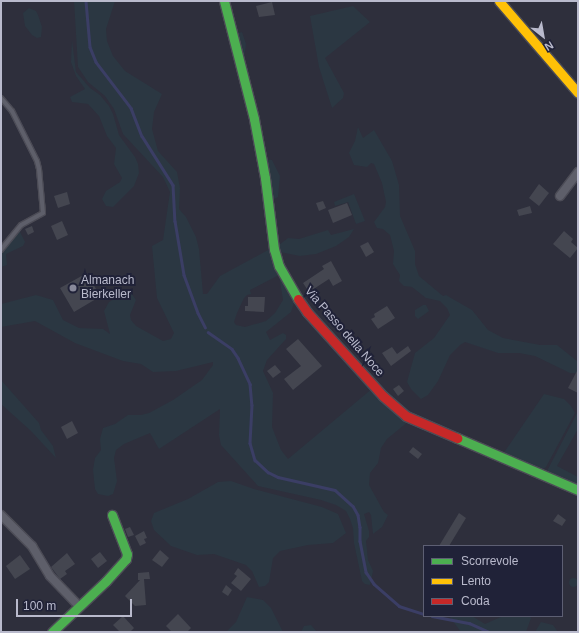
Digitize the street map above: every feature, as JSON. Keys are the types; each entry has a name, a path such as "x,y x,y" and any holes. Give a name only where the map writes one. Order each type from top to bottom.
{"street":[{"name":"Via Passo della Noce","path":"224,1 254,119 268,193 274,249 279,266 289,286 308,312 383,396 406,416 578,490"},
{"path":"499,1 578,93"},
{"path":"560,196 578,172"},
{"path":"1,515 32,546 50,576 79,606"},
{"path":"52,632 106,582 126,559 127,554 112,515"}],"lane":[{"path":"1,98 18,123 37,162 43,213 21,225 1,250"}],"shaded area":[{"path":"74,1 115,1 106,29 107,41 113,56 125,71 162,94 154,112 152,129 158,151 177,172 180,188 179,209 186,217 196,237 199,249 203,294 207,294 220,276 270,249 295,300 291,312 266,332 270,340 283,333 286,335 286,339 267,360 263,371 273,393 272,427 281,450 288,459 373,388 409,421 387,439 381,448 378,463 370,473 369,485 384,512 388,515 382,527 373,534 371,515 369,512 364,514 369,531 369,537 366,541 368,560 373,571 370,585 365,584 362,581 354,543 353,528 346,511 336,505 321,500 258,486 221,445 219,435 220,409 159,449 150,433 124,444 116,450 114,458 117,481 113,494 108,496 98,494 95,489 93,470 95,458 101,450 100,439 103,428 115,424 128,415 141,415 149,413 173,400 202,380 213,365 213,362 176,371 153,372 141,364 123,361 75,343 35,321 1,327 1,304 36,295 53,300 63,320 79,328 103,329 110,334 104,311 109,302 124,293 132,294 136,300 130,315 131,320 136,326 163,341 171,339 174,333 157,298 152,246 163,240 170,192 163,177 123,134 114,109 105,96 88,82 78,67","holes":["279,275 283,300 275,313 266,321 245,327 236,325 234,322 244,298 251,294 250,290"]},
{"path":"353,6 370,22 325,58 344,93 343,98 332,108 319,67 310,16"},
{"path":"29,8 36,11 38,15 42,27 41,37 37,38 32,35 25,26 23,13"},
{"path":"242,32 246,44 244,59 236,34"},
{"path":"72,40 76,72 90,88 100,95 109,106 119,135 135,157 138,164 139,173 134,186 113,207 106,206 102,199 106,191 120,182 122,178 114,164 116,148 107,136 99,116 88,104 72,102 70,97 85,89 76,76 71,62"},
{"path":"358,127 363,138 374,130 392,161 399,185 400,216 415,251 415,264 419,276 443,296 446,295 472,310 488,330 503,338 540,345 557,345 577,361 578,373 570,373 535,356 519,353 498,353 465,342 450,355 438,381 428,395 421,399 411,389 407,382 415,353 434,338 450,315 447,308 440,301 426,298 412,287 404,286 399,281 400,275 393,264 394,251 390,235 383,229 377,228 374,222 385,207 386,202 382,183 374,164 371,163 367,167 354,165 349,153 355,141"},
{"path":"263,159 272,160 280,176 278,197 272,200"},
{"path":"354,194 365,221 356,224 348,202 335,206 334,202"},
{"path":"22,228 20,232 25,242 23,246 6,254 7,265 1,267 1,253"},
{"path":"354,229 349,237 336,246 316,254 300,256 280,252 279,245 288,238 299,239 328,230 331,235"},
{"path":"423,305 426,305 429,311 418,319 415,316 415,310"},
{"path":"1,380 39,423 41,430 53,446 56,458 31,431 1,404"},
{"path":"544,394 564,399 575,413 546,467 540,472 503,454"},
{"path":"578,411 578,429 557,466 578,477 578,488 546,473"},
{"path":"231,481 254,489 322,507 338,514 346,533 333,543 308,545 280,551 273,558 269,582 265,586 259,587 252,571 246,565 214,554 197,555 171,546 154,530 151,521 154,513 188,499 218,482"},
{"path":"571,578 575,578 577,582 575,586 571,586 569,584 569,580"},
{"path":"247,597 263,600 271,608 283,632 226,632 236,622"},
{"path":"450,617 474,617 485,624 501,617 531,618 526,632 461,632"},
{"path":"541,622 553,625 558,632 535,632"},
{"path":"311,625 317,632 301,632 304,626"}],"building":[{"path":"272,2 275,15 259,17 256,6"},
{"path":"539,184 549,193 539,206 529,198"},
{"path":"67,192 70,204 58,208 54,196"},
{"path":"323,201 326,208 319,211 316,203"},
{"path":"347,203 352,215 333,223 328,210"},
{"path":"530,206 532,213 519,216 517,210"},
{"path":"62,221 68,235 57,240 51,226"},
{"path":"32,226 34,232 28,235 25,229"},
{"path":"564,231 573,239 571,242 578,248 570,258 553,244"},
{"path":"368,242 374,252 366,257 360,246"},
{"path":"331,261 342,281 333,286 329,279 309,292 303,283 324,269 322,266"},
{"path":"87,273 96,289 92,291 96,299 74,312 60,288"},
{"path":"248,297 265,297 264,312 245,311 245,306 248,306"},
{"path":"387,306 395,318 378,329 371,319 375,317 374,314"},
{"path":"298,339 322,366 293,390 284,379 301,366 286,349"},
{"path":"408,346 411,351 391,366 382,353 392,347 397,354"},
{"path":"275,365 281,372 273,378 267,371"},
{"path":"578,369 578,393 568,388"},
{"path":"399,385 404,391 398,396 393,389"},
{"path":"72,421 78,433 67,439 61,427"},
{"path":"413,447 422,454 418,459 409,452"},
{"path":"459,513 466,518 450,545 440,545"},
{"path":"558,514 566,520 562,526 553,521"},
{"path":"130,527 134,535 128,537 125,529"},
{"path":"144,531 147,538 144,539 146,543 140,546 135,536"},
{"path":"160,550 169,558 162,567 152,560"},
{"path":"100,552 107,561 98,568 91,559"},
{"path":"67,553 75,564 65,571 67,574 60,579 51,567"},
{"path":"20,555 30,569 15,579 6,566"},
{"path":"238,568 251,579 241,591 231,583 237,576 234,574"},
{"path":"149,572 150,579 144,579 146,605 135,606 125,596 140,580 138,580 138,573"},
{"path":"226,585 232,590 228,596 222,592"},
{"path":"178,614 191,628 187,632 172,632 166,626"},
{"path":"123,616 134,628 130,632 120,632 113,625"}],"waterway":[{"path":"86,1 90,47 96,62 131,108 142,136 173,185 175,221 184,275 198,313 205,327"},
{"path":"208,332 232,349 238,358 250,384 252,405 250,443 255,460 268,472 278,477 335,490 353,506 358,515 360,541 366,572 374,584 399,606 423,614"},
{"path":"437,617 469,623 489,632"}],"traffic: fast":[{"path":"224,1 254,119 265,178 274,249 279,266 298,299"},
{"path":"457,438 578,490"},
{"path":"52,632 106,581 126,559 127,554 112,515"}],"traffic: slow":[{"path":"499,1 578,93"}],"traffic: jam":[{"path":"298,299 307,312 383,396 406,416 457,438"}],"place":[{"name":"Almanach Bierkeller","path":"73,288"}]}
